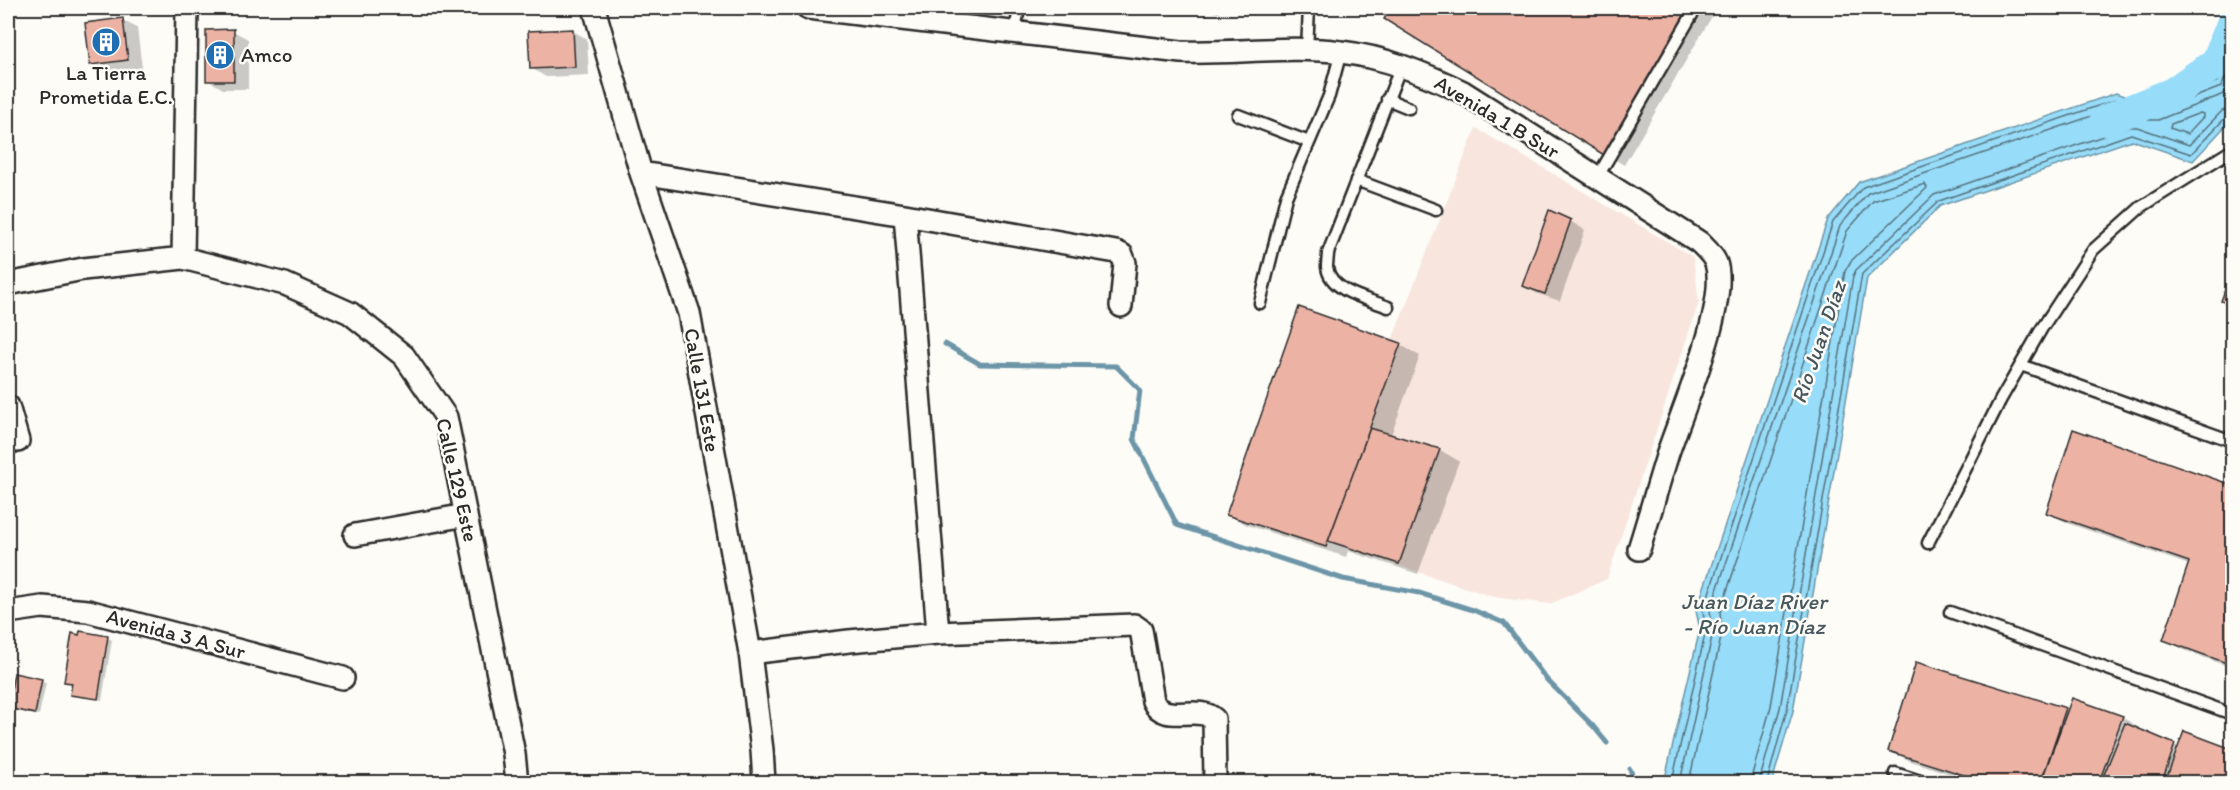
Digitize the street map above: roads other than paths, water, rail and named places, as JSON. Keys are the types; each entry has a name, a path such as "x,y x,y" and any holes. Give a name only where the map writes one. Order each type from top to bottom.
{"street":[{"path":"183,258 187,8"},
{"name":"Calle 131 Este","path":"594,8 641,173 689,313 750,653 764,783"},
{"name":"Avenida 1 B Sur","path":"808,8 1181,52 1307,50 1341,52 1377,59 1432,77 1462,93 1699,242 1716,263 1716,299 1711,327 1639,549"},
{"path":"641,173 905,215 1119,253 1125,263 1121,306"},
{"path":"905,215 938,633"},
{"name":"Calle 129 Este","path":"8,284 83,269 183,258 285,284 350,313 404,356 446,417 514,754 517,783"},
{"path":"8,406 18,441"},
{"path":"355,535 466,515"},
{"name":"Avenida 3 A Sur","path":"8,612 42,607 88,611 343,678"},
{"path":"750,653 938,633 1134,625 1141,630 1153,701 1158,709 1168,712 1206,714 1214,719 1215,783"}],"lane":[{"path":"1015,32 1019,8"},
{"path":"1307,50 1310,8"},
{"path":"1596,178 1696,8"},
{"path":"1260,303 1286,197 1329,96 1341,52"},
{"path":"1388,307 1347,291 1336,284 1327,268 1328,253 1401,66"},
{"path":"1388,99 1409,108"},
{"path":"1238,115 1309,142"},
{"path":"1928,543 2001,399 2042,328 2093,250 2141,207 2229,152"},
{"path":"1356,180 1436,210"},
{"path":"2021,365 2232,441"},
{"path":"1950,612 2232,714"},
{"path":"1895,773 1923,783"}],"water":[{"name":"Juan Díaz River - Río Juan Díaz","path":"2232,49 2232,119 2193,161 2132,140 1940,206 1867,278 1793,711 1772,782 1666,782 1700,629 1696,611 1828,219 1859,182 2116,93 2153,107 2217,82"}],"waterway":[{"name":"Río Juan Díaz","path":"2106,120 2173,93 2217,62 2232,24"},
{"path":"945,344 980,364 1116,366 1140,390 1134,439 1177,525 1343,579 1419,593 1473,610 1504,623 1547,680 1607,743"},
{"path":"1630,769 1635,782"}],"place":[{"name":"La Tierra Prometida E.C.","path":"106,42"},
{"name":"Amco","path":"220,55"}]}
